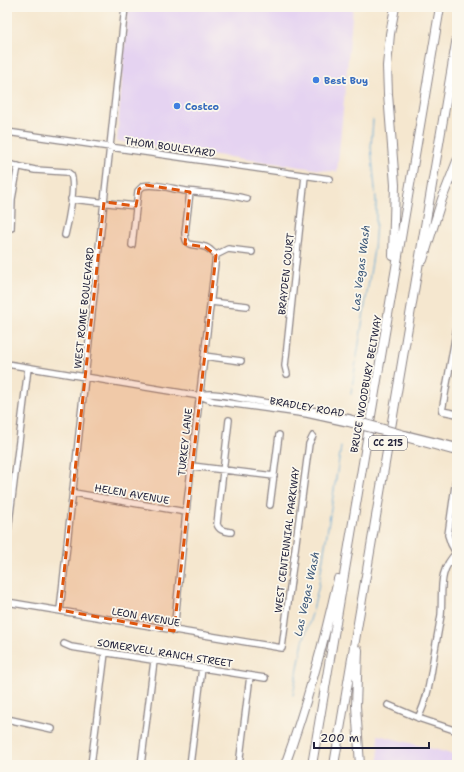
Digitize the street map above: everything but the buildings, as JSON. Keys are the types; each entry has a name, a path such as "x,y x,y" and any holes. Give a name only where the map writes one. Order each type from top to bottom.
{"highway":[{"path":"390,302 395,197 387,70 395,7"},
{"name":"BRUCE WOODBURY BELTWAY","path":"312,765 440,7"},
{"name":"CC 215","path":"334,765 457,36"},
{"path":"413,295 437,213 457,161"},
{"path":"286,765 324,642 356,502"},
{"path":"360,765 356,688 363,592"}],"street":[{"name":"WEST ROME BOULEVARD","path":"60,610 74,493 125,7"},
{"name":"THOM BOULEVARD","path":"7,132 330,179"},
{"path":"7,164 35,170 67,172 71,175 73,180 65,236"},
{"path":"11,228 12,199 18,166"},
{"name":"BRAYDEN COURT","path":"287,374 285,366 305,176"},
{"path":"132,245 138,191 141,187 152,185 190,192 225,194 247,199"},
{"path":"190,192 185,233 187,243 205,247 216,255 228,249 252,252"},
{"path":"71,199 136,206"},
{"name":"TURKEY LANE","path":"174,631 186,512 216,255"},
{"path":"211,302 247,306"},
{"path":"457,327 442,410 457,414"},
{"path":"204,356 241,361"},
{"name":"BRADLEY ROAD","path":"7,364 200,396 213,401 349,421 405,436 452,451 457,449"},
{"path":"7,539 28,368"},
{"path":"229,420 217,524 220,529 231,532"},
{"path":"270,506 279,435"},
{"name":"WEST CENTENNIAL PARKWAY","path":"282,648 309,444 313,436"},
{"path":"192,466 274,476"},
{"path":"418,718 424,706 441,615 442,578 449,560 457,553 451,544 448,535 457,472"},
{"name":"HELEN AVENUE","path":"74,493 186,512"},
{"name":"LEON AVENUE","path":"7,602 282,648"},
{"name":"SOMERVELL RANCH STREET","path":"64,644 71,648 265,678"},
{"path":"91,765 105,653"},
{"path":"141,765 154,661"},
{"path":"190,765 202,668"},
{"path":"239,765 250,676"},
{"path":"388,706 418,718 457,730"},
{"path":"7,719 52,729"}],"highlighted area":[{"path":"146,185 190,192 185,244 205,247 216,255 174,631 60,610 104,202 136,206 139,189"}],"shaded area":[{"path":"128,7 353,7 337,172 117,141"},
{"path":"378,735 457,755 457,765 379,765"}],"waterway":[{"name":"Las Vegas Wash","path":"351,394 374,249 376,199 371,147 373,120"},
{"name":"Las Vegas Wash","path":"293,695 303,641 318,589 341,447"}],"place":[{"name":"Best Buy","path":"316,80"},
{"name":"Costco","path":"177,106"}]}
